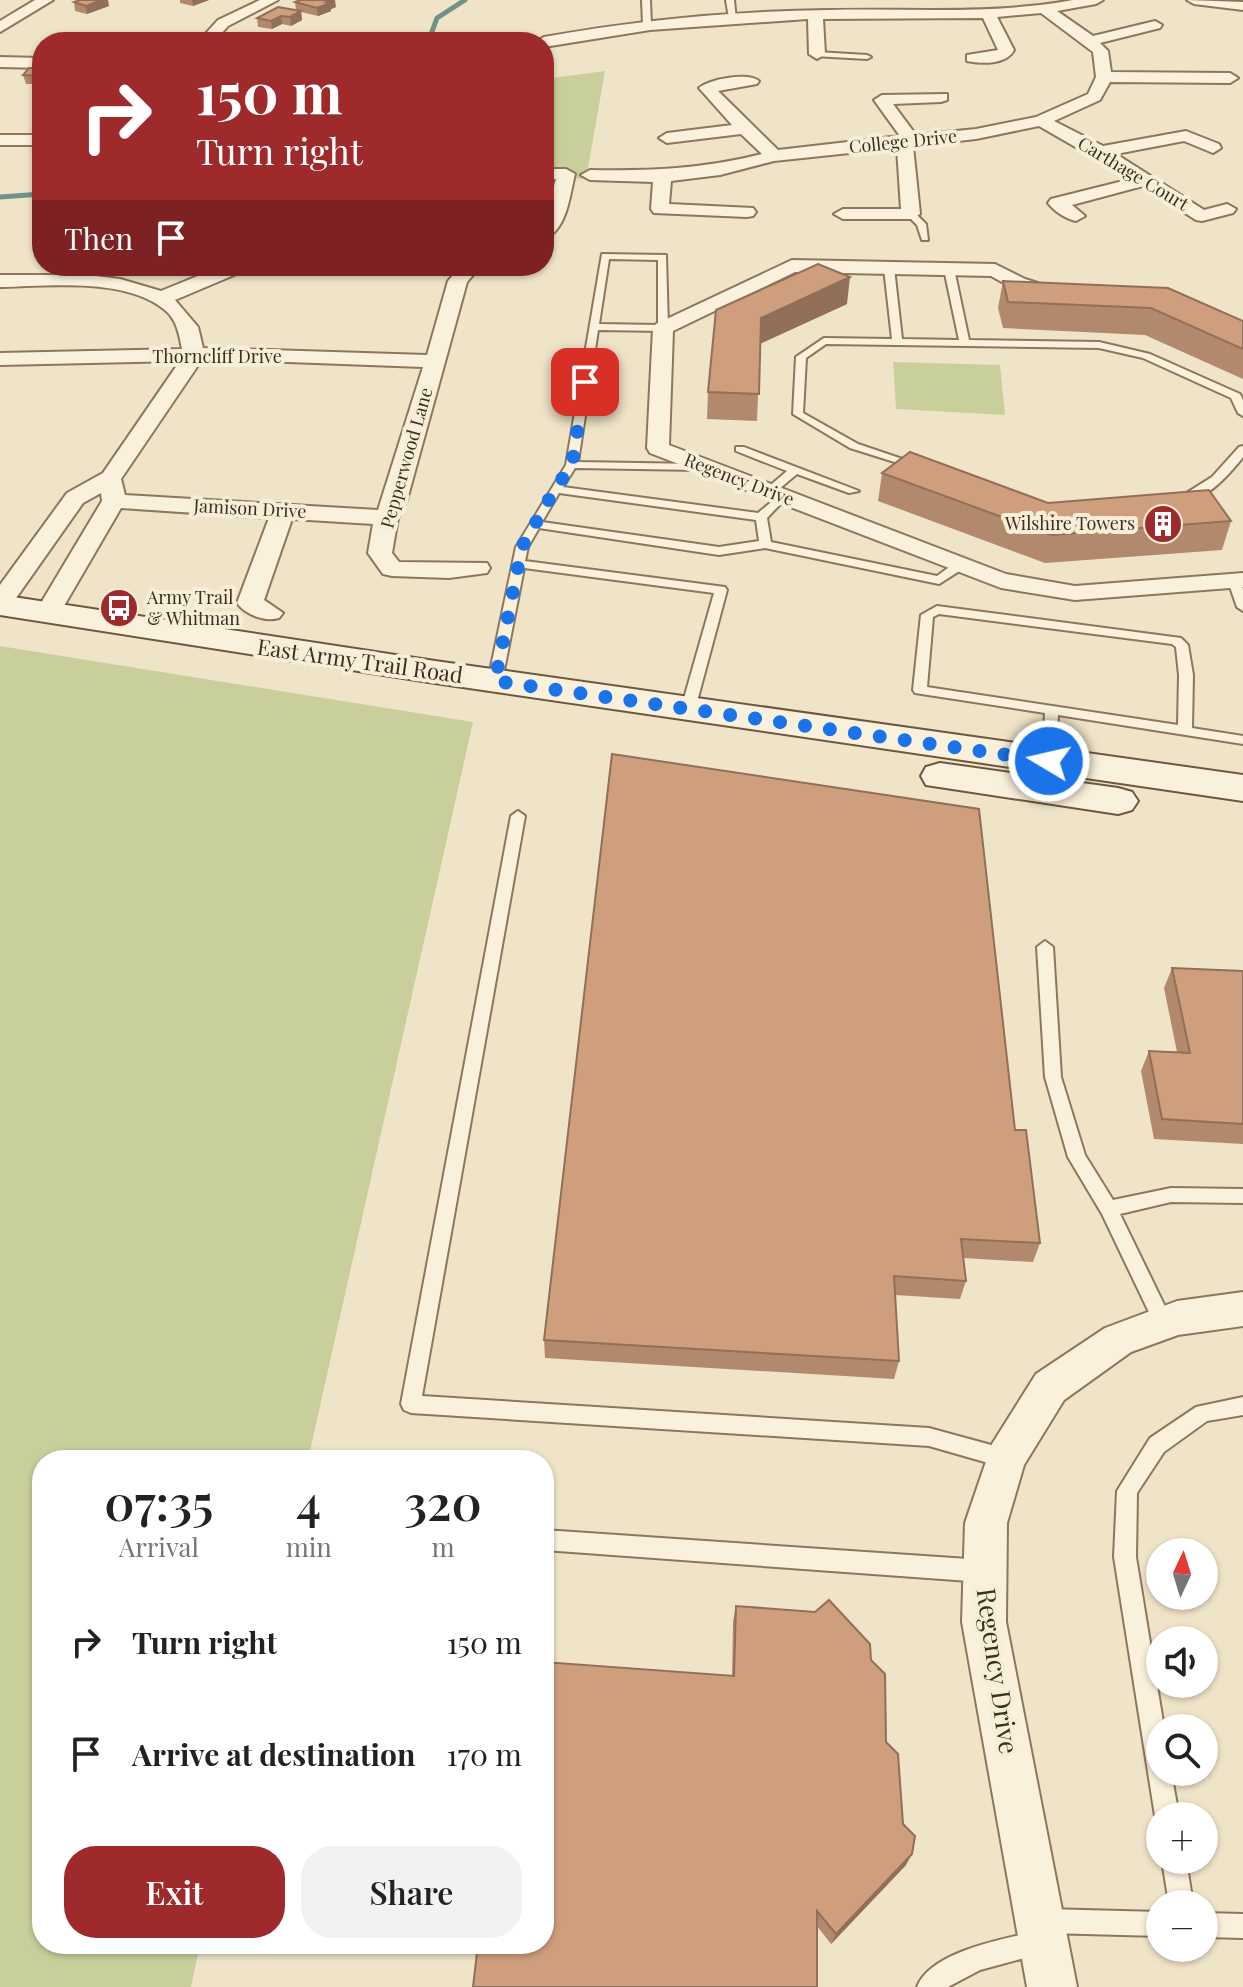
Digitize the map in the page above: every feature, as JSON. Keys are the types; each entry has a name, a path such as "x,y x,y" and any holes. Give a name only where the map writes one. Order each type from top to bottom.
{"main road":[{"name":"East Army Trail Road","path":"0,604 495,681 1243,788"},
{"name":"East Army Trail Road","path":"0,636 1243,819"}],"street":[{"path":"0,28 16,15 46,0"},
{"path":"215,32 223,23 271,0"},
{"path":"554,40 647,25 733,18 988,14 1096,0"},
{"path":"1194,0 1243,6"},
{"path":"1044,9 1100,51 1104,77 1230,78"},
{"path":"972,58 1003,56 1006,50 988,14"},
{"path":"815,15 817,54"},
{"path":"1090,41 1155,25"},
{"path":"0,62 32,63"},
{"name":"College Drive","path":"590,175 662,177 720,170 774,156 976,134 1041,121 1094,97 1104,77"},
{"path":"751,81 707,88 721,109 747,128 774,156"},
{"path":"843,214 911,214 906,141 882,100 941,97"},
{"name":"Carthage Court","path":"1041,121 1101,152 1202,216 1227,209"},
{"path":"667,138 747,128"},
{"path":"1101,152 1186,136 1213,148"},
{"path":"0,140 32,140"},
{"path":"554,174 566,174 554,217"},
{"path":"662,177 660,209 747,212"},
{"path":"1076,216 1057,203 1144,181"},
{"path":"663,328 792,266 995,270 1049,295 1081,296"},
{"path":"0,281 51,276"},
{"path":"48,613 112,490 194,356 194,336 189,323 162,298 81,276"},
{"path":"162,298 215,276"},
{"name":"Pepperwood Lane","path":"462,276 458,281 395,500 386,518 380,553 392,569 449,571 478,568"},
{"name":"Regency Drive","path":"663,328 658,448 699,467 1001,581 1075,593 1238,581"},
{"name":"Thorncliff Drive","path":"0,359 194,356 434,361"},
{"path":"0,604 75,498 112,490"},
{"name":"Jamison Drive","path":"112,490 284,510 386,518"},
{"path":"270,613 250,603 284,510"},
{"name":"Regency Drive","path":"1052,1987 984,1622 986,1523 1006,1458 1050,1387 1118,1340 1177,1318 1243,1309"}],"lane":[{"path":"646,0 647,25"},
{"path":"730,0 733,18"},
{"path":"817,54 867,57"},
{"path":"911,214 921,224 925,238"},
{"path":"495,681 522,547 572,465 605,256 663,257 663,328 595,327"},
{"path":"889,268 897,342"},
{"path":"949,269 965,343"},
{"path":"929,470 854,446 798,414 801,357 824,341 1099,345 1146,356 1236,396 1242,407"},
{"path":"740,449 853,491"},
{"path":"1162,507 1190,497 1234,463 1243,449"},
{"path":"572,465 699,467"},
{"path":"765,544 761,517 795,470"},
{"path":"555,489 761,517"},
{"path":"535,524 719,551 765,544 939,580 960,565"},
{"path":"519,564 721,590 688,709"},
{"path":"1238,581 1243,607"},
{"path":"1185,731 1186,675 1182,645 1176,641 937,610 927,615 920,690 1243,740"},
{"path":"1049,761 1052,710"},
{"path":"518,816 411,1404 929,1437 1006,1458"},
{"path":"1045,947 1053,1077 1077,1157 1109,1209 1164,1323"},
{"path":"1109,1209 1171,1195 1243,1196"},
{"path":"1165,1802 1125,1557 1127,1491 1157,1445 1203,1413 1243,1406"},
{"path":"554,1541 983,1571"},
{"path":"929,1987 945,1971 1041,1931 1146,1925"},
{"path":"1218,1925 1243,1926"}],"green space":[{"path":"605,71 586,179 554,177 554,78"},
{"path":"893,362 1000,365 1005,415 896,409"},
{"path":"0,646 473,722 310,1450 32,1450 32,1954 198,1954 191,1987 0,1987"}],"building":[{"path":"102,0 86,6 74,2"},
{"path":"331,0 317,8 295,2"},
{"path":"278,7 301,11 271,21 257,18"},
{"path":"29,68 32,68 32,75 23,75"},
{"path":"818,264 850,277 761,318 759,394 708,392 716,310"},
{"path":"1003,281 1168,288 1243,321 1243,349 1151,308 1008,302"},
{"path":"910,452 1048,503 1209,490 1231,521 1051,535 882,473"},
{"path":"612,754 979,809 1015,1130 1026,1130 1040,1243 961,1239 966,1281 894,1276 899,1361 544,1340"},
{"path":"1172,968 1243,971 1243,1124 1162,1119 1149,1051 1190,1053"},
{"path":"829,1600 870,1644 871,1660 885,1674 886,1742 898,1754 903,1824 915,1836 912,1854 836,1934 817,1911 817,1987 473,1987 477,1954 554,1954 554,1663 734,1676 736,1606 815,1612"}],"waterway":[{"path":"432,32 437,18 465,0"},
{"path":"0,197 32,195"}],"place":[{"name":"Wilshire Towers","path":"1163,524"},
{"name":"Army Trail & Whitman","path":"119,608"}],"route":[{"path":"585,382 572,465 522,547 495,681 1049,761"}]}
